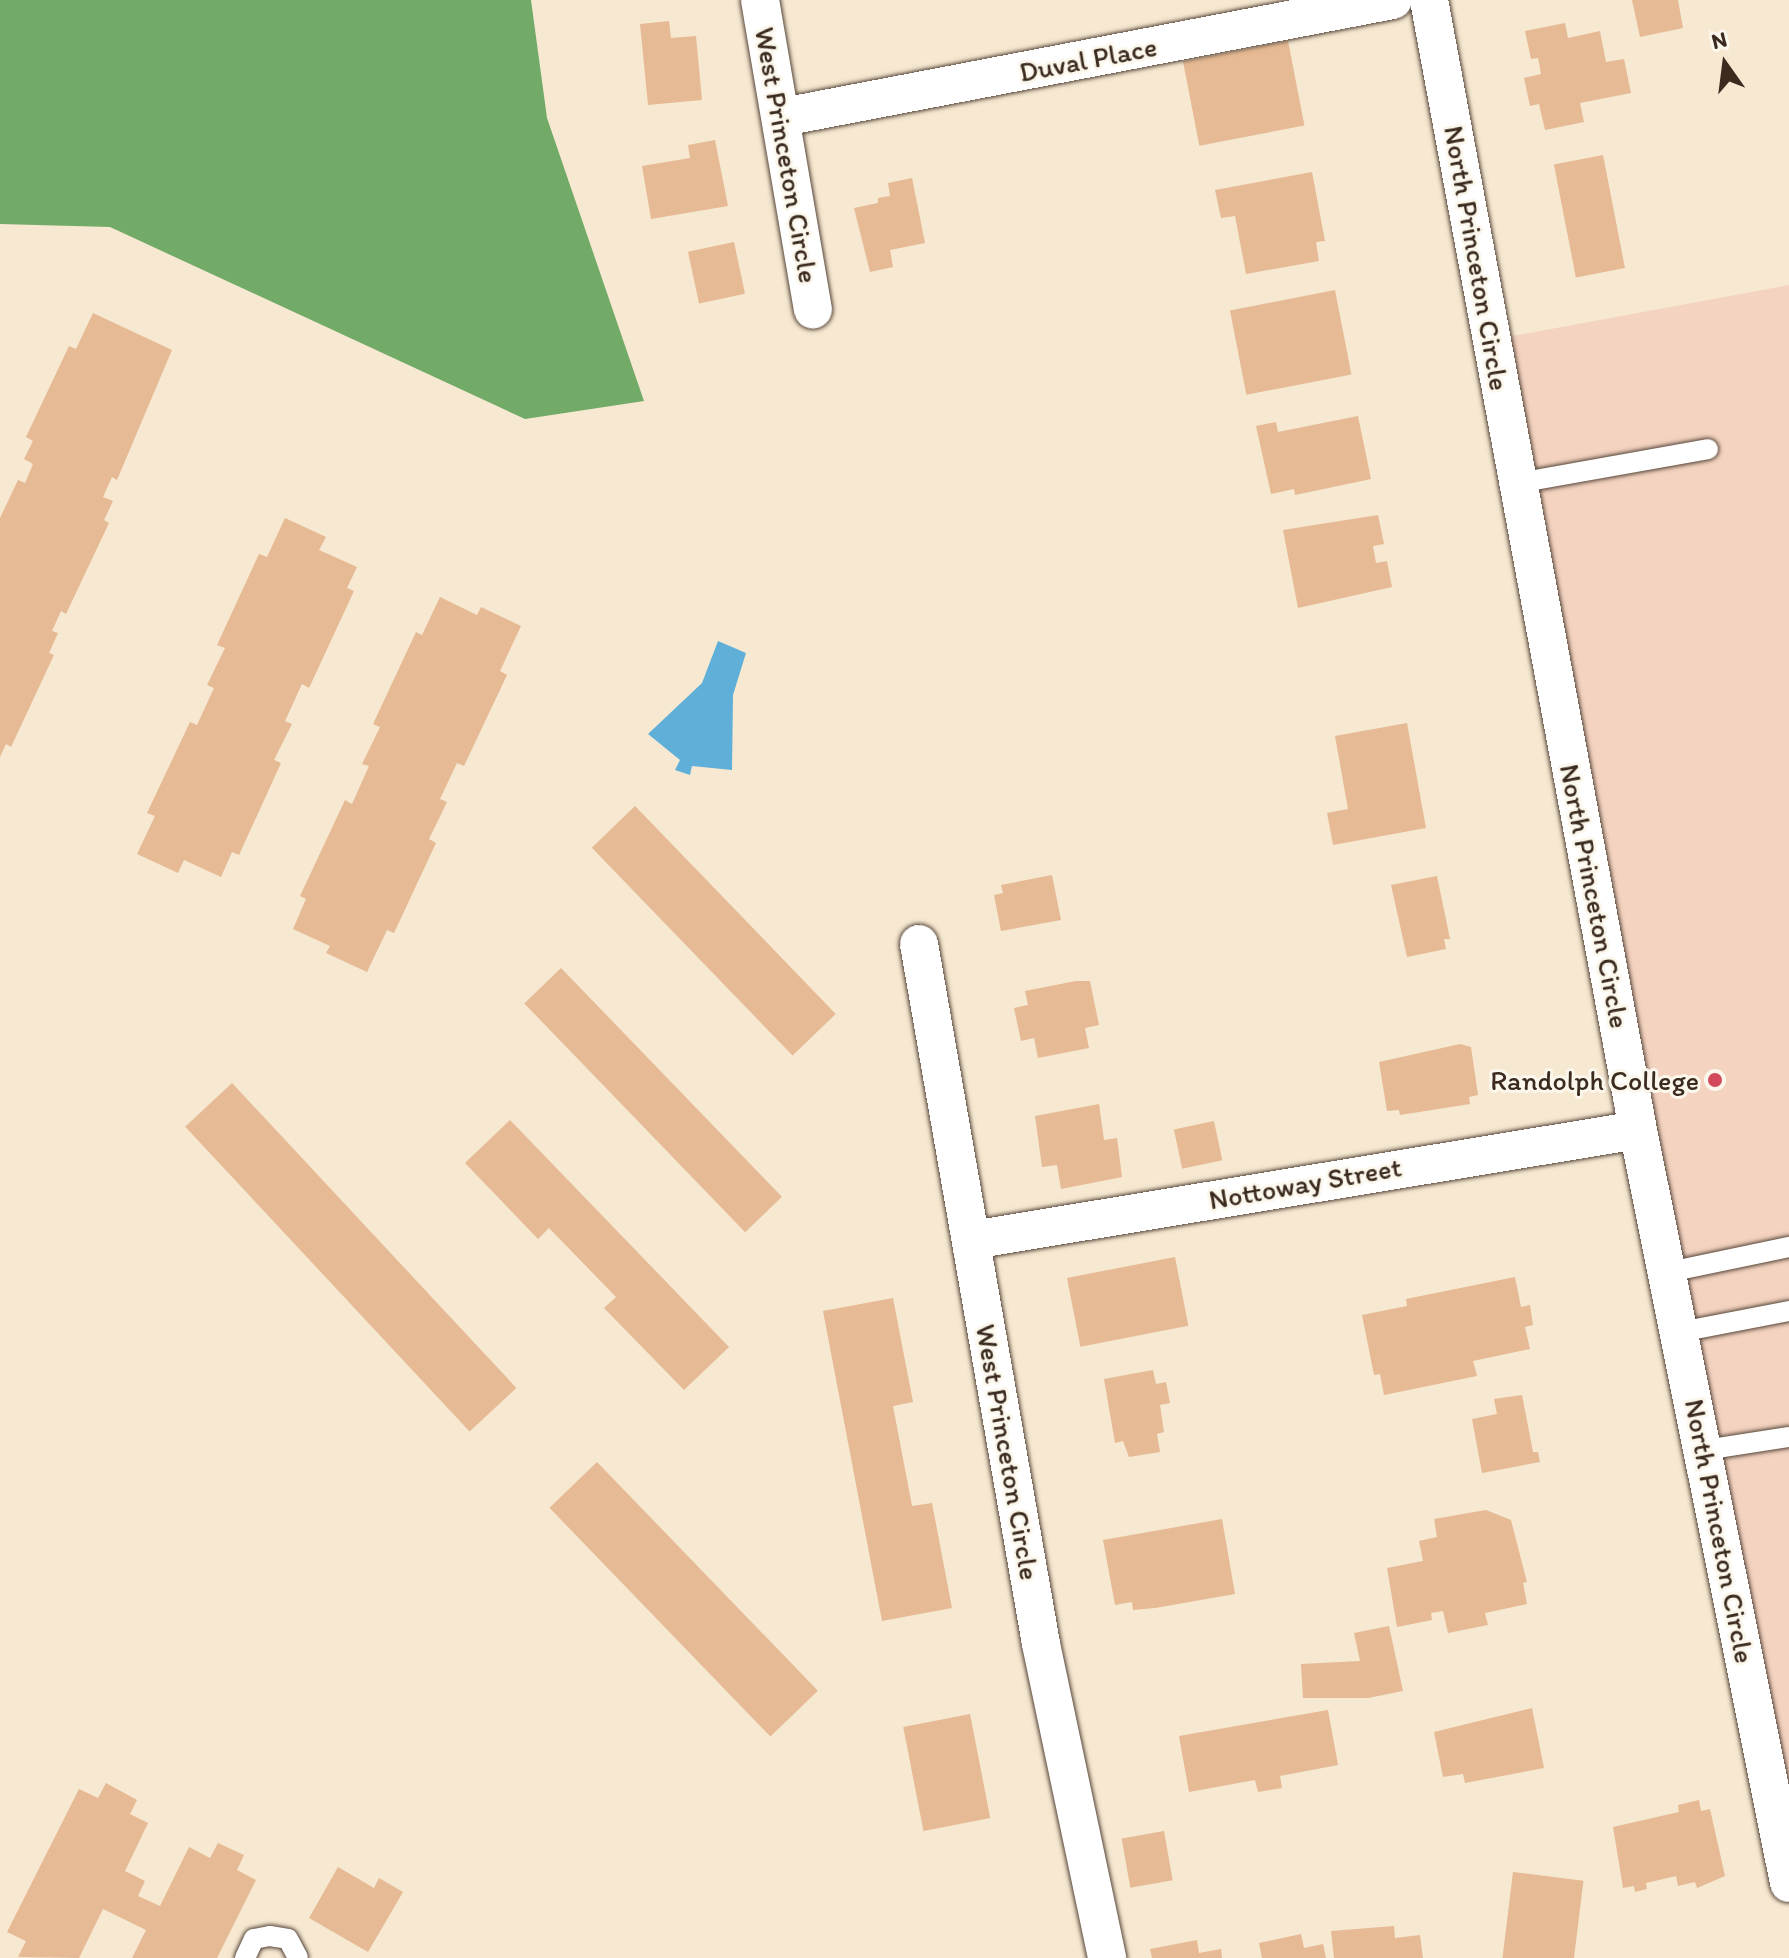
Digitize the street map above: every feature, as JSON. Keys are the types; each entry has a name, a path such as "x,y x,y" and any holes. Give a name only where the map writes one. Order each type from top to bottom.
{"street":[{"name":"West Princeton Circle","path":"760,0 783,117 813,310"},
{"name":"Duval Place","path":"783,117 1393,0"},
{"name":"North Princeton Circle","path":"1429,0 1638,1130 1669,1272 1789,1883"},
{"name":"West Princeton Circle","path":"919,944 1041,1644 1107,1958"},
{"name":"Nottoway Street","path":"972,1240 1638,1130"}],"lane":[{"path":"1518,483 1708,449"},
{"path":"1669,1272 1789,1247"},
{"path":"1680,1332 1789,1311"},
{"path":"1704,1450 1789,1437"},
{"path":"245,1958 254,1939 270,1936 288,1939 298,1958"}],"shaded area":[{"name":"Randolph College","path":"1789,285 1789,1820 1491,340"}],"green space":[{"path":"0,0 531,0 547,118 644,401 525,419 110,227 0,224"}],"water":[{"path":"718,641 746,653 733,695 732,770 692,766 690,775 675,770 680,760 648,734 702,683"}],"building":[{"path":"1632,0 1678,0 1683,28 1640,37"},
{"path":"669,21 671,38 696,36 702,100 648,105 640,24"},
{"path":"1565,23 1568,38 1600,31 1606,62 1624,59 1631,93 1580,103 1584,122 1545,130 1539,104 1530,106 1524,78 1541,74 1538,58 1531,59 1525,31"},
{"path":"1288,41 1304,125 1199,146 1183,61"},
{"path":"715,140 728,206 651,219 642,166 690,158 688,145"},
{"path":"1603,155 1625,268 1576,277 1554,165"},
{"path":"1312,172 1325,241 1316,242 1319,261 1246,274 1235,216 1221,218 1215,190"},
{"path":"912,178 925,243 890,250 893,267 870,272 854,208 878,203 878,198 890,196 888,183"},
{"path":"734,242 745,294 699,304 688,252"},
{"path":"1335,290 1351,374 1246,395 1230,310"},
{"path":"93,313 172,350 117,480 112,477 103,497 113,501 104,520 109,523 66,614 61,611 52,631 58,633 49,653 54,655 11,747 6,744 0,757 0,518 18,480 25,483 33,464 24,459 33,441 26,437 69,346 76,349"},
{"path":"1358,416 1371,479 1295,495 1294,489 1271,494 1256,426 1276,422 1278,432"},
{"path":"1378,515 1384,544 1373,546 1376,563 1387,561 1392,587 1298,608 1283,530"},
{"path":"285,518 326,537 319,550 357,567 347,588 354,591 309,688 302,684 285,721 292,724 274,760 281,763 239,855 232,852 221,877 184,860 178,873 137,854 155,816 147,813 190,722 197,725 214,688 207,685 225,648 217,645 259,554 267,557"},
{"path":"440,597 477,615 481,607 521,626 500,671 507,675 464,766 457,763 440,799 447,802 429,839 436,843 394,933 387,930 367,972 326,953 330,946 293,929 306,899 300,896 345,800 352,804 369,766 362,764 380,727 373,724 416,632 422,635"},
{"path":"1407,723 1426,828 1333,845 1327,813 1348,809 1335,736"},
{"path":"635,806 836,1014 793,1056 592,848"},
{"path":"1052,875 1061,920 1001,931 994,895 1003,893 1001,885"},
{"path":"1437,876 1450,939 1444,939 1446,949 1407,957 1391,885"},
{"path":"561,968 782,1197 745,1232 524,1003"},
{"path":"1090,981 1099,1025 1085,1028 1089,1048 1038,1058 1034,1038 1021,1041 1014,1008 1028,1005 1025,991"},
{"path":"1460,1044 1471,1047 1478,1095 1469,1097 1470,1104 1400,1115 1399,1110 1387,1111 1379,1062"},
{"path":"232,1083 516,1388 470,1432 185,1127"},
{"path":"1099,1104 1104,1140 1117,1138 1122,1177 1061,1189 1057,1165 1042,1167 1035,1116"},
{"path":"510,1120 729,1347 684,1390 604,1308 616,1297 549,1228 538,1239 465,1163"},
{"path":"1214,1121 1222,1160 1182,1169 1174,1130"},
{"path":"1175,1257 1188,1326 1080,1347 1067,1278"},
{"path":"1515,1277 1521,1307 1530,1305 1533,1325 1525,1327 1530,1349 1473,1361 1477,1376 1384,1395 1380,1374 1374,1375 1362,1315 1407,1306 1406,1299"},
{"path":"893,1298 913,1402 893,1406 912,1506 932,1503 952,1608 882,1621 823,1311"},
{"path":"1153,1370 1156,1384 1166,1382 1170,1403 1160,1405 1164,1432 1157,1434 1160,1452 1129,1457 1123,1441 1115,1443 1104,1379"},
{"path":"1522,1395 1533,1452 1538,1452 1540,1462 1482,1473 1472,1419 1497,1414 1494,1399"},
{"path":"597,1462 818,1691 770,1737 550,1508"},
{"path":"1486,1510 1511,1520 1527,1582 1523,1583 1527,1604 1485,1613 1488,1625 1448,1633 1443,1611 1431,1613 1432,1620 1397,1627 1387,1568 1423,1561 1419,1541 1437,1537 1434,1519"},
{"path":"1222,1519 1235,1594 1155,1608 1133,1610 1132,1602 1115,1605 1103,1540"},
{"path":"1389,1626 1403,1691 1368,1698 1303,1698 1301,1664 1360,1661 1354,1633"},
{"path":"1532,1708 1544,1768 1465,1783 1463,1774 1443,1777 1434,1732"},
{"path":"1328,1710 1338,1765 1280,1776 1282,1788 1258,1792 1255,1780 1189,1792 1179,1736"},
{"path":"970,1714 990,1818 923,1831 903,1727"},
{"path":"106,1783 137,1800 130,1814 148,1823 125,1871 145,1881 138,1896 160,1906 189,1847 210,1858 218,1843 244,1855 237,1870 256,1880 217,1958 132,1958 146,1930 103,1909 79,1958 18,1957 26,1941 7,1932 79,1789 98,1798"},
{"path":"1699,1800 1701,1811 1710,1809 1725,1876 1697,1888 1695,1882 1678,1886 1676,1876 1646,1883 1647,1889 1635,1892 1634,1886 1623,1888 1613,1827 1679,1812 1678,1805"},
{"path":"1164,1831 1173,1880 1130,1888 1122,1838"},
{"path":"338,1867 374,1888 379,1878 403,1892 368,1952 309,1918"},
{"path":"1513,1872 1583,1881 1574,1958 1502,1958"},
{"path":"1394,1926 1395,1938 1420,1935 1423,1958 1334,1958 1331,1931"},
{"path":"1301,1934 1304,1948 1323,1944 1326,1958 1262,1958 1259,1943"},
{"path":"1197,1940 1199,1953 1221,1949 1222,1958 1152,1958 1150,1949"}],"place":[{"name":"Randolph College","path":"1715,1080"}]}
